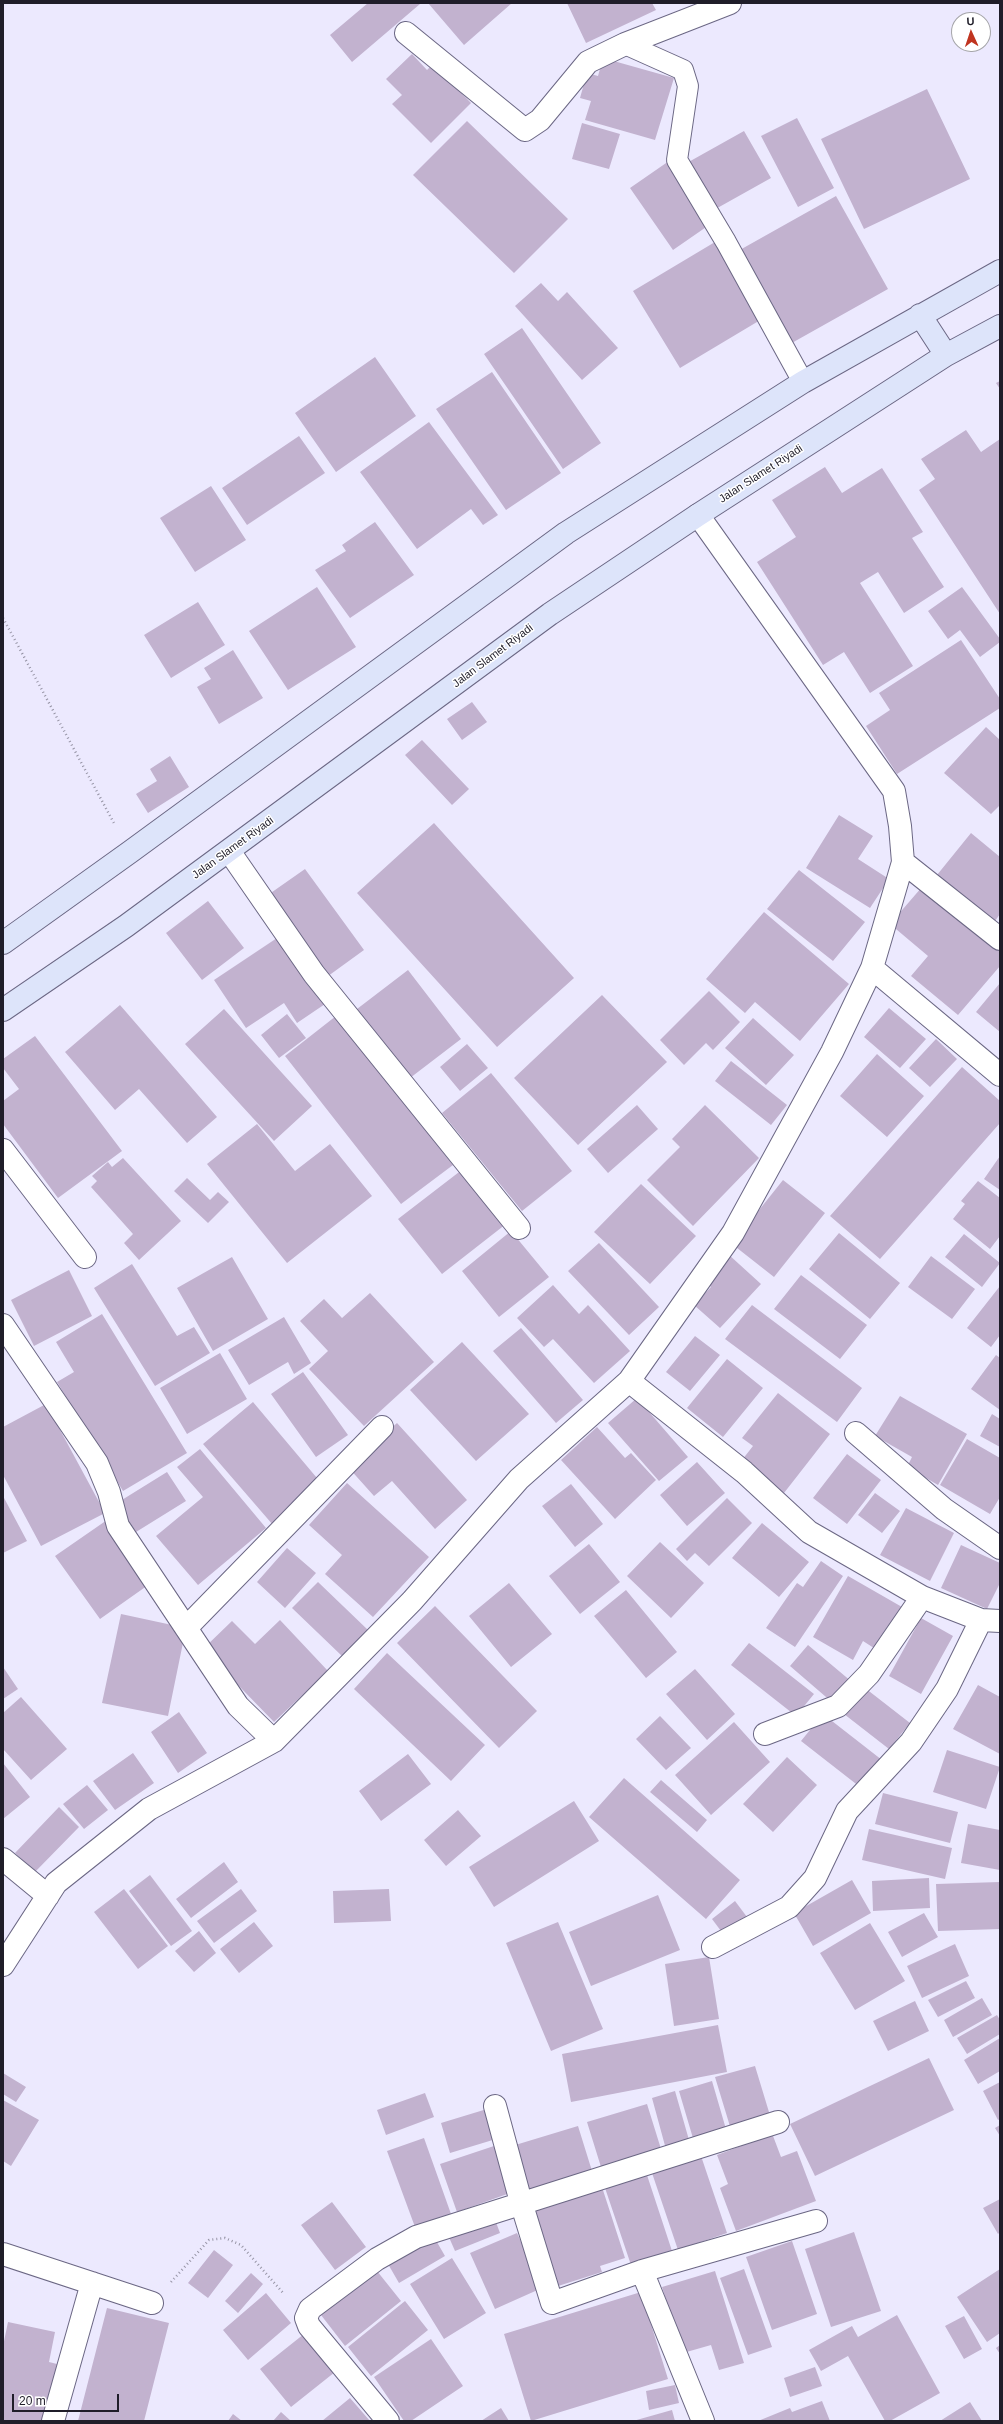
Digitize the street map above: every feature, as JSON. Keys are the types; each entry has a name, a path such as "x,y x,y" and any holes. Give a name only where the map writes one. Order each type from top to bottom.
{"main road":[{"path":"3,943 130,852 566,533 803,382 1000,271"},
{"path":"920,315 946,355"},
{"name":"Jalan Slamet Riyadi","path":"3,1010 126,926 550,614 698,515 946,355 1000,326"}],"street":[{"path":"406,33 525,130 540,120 588,62 625,44 730,3"},
{"path":"3,1965 56,1883 149,1809 274,1741 412,1601 519,1479 628,1381 733,1233 832,1052 872,968 903,862 900,826 894,792 698,515"},
{"path":"229,851 314,974 519,1228"},
{"path":"903,862 1000,939"},
{"path":"872,968 1000,1075"},
{"path":"3,1150 85,1257"},
{"path":"3,1325 97,1463 109,1492 118,1526 238,1706 274,1741"},
{"path":"628,1381 744,1472 809,1532 922,1597 995,1620 910,1742 847,1811 815,1878 789,1907 713,1947"},
{"path":"186,1628 382,1426"},
{"path":"856,1432 944,1509 1000,1548"},
{"path":"765,1734 838,1706 869,1674 922,1597"},
{"path":"3,1858 48,1896"},
{"path":"495,2106 521,2202 552,2303 642,2271 816,2221"},
{"path":"388,2421 309,2326 306,2318 310,2309 371,2264 416,2237 521,2202 778,2122"},
{"path":"3,2254 152,2303"},
{"path":"642,2271 703,2421"},
{"path":"53,2421 92,2283"}],"lane":[{"path":"625,44 683,70 688,86 677,160 726,242 803,382"}],"path":[{"path":"3,618 130,852"},
{"path":"152,2303 209,2240 225,2238 241,2246 306,2318"}],"building":[{"path":"368,3 420,4 352,62 330,35"},
{"path":"428,3 512,3 464,45"},
{"path":"567,3 652,3 656,10 586,43"},
{"path":"412,54 427,70 433,64 471,103 431,143 392,104 402,95 386,79"},
{"path":"603,58 674,78 655,140 585,120 591,101 580,98 587,73 598,76"},
{"path":"927,89 970,179 864,229 821,139"},
{"path":"797,118 834,188 798,207 761,136"},
{"path":"467,121 568,219 514,273 413,175"},
{"path":"582,123 620,134 609,169 572,159"},
{"path":"744,131 771,178 712,211 685,164"},
{"path":"669,161 712,223 673,250 630,188"},
{"path":"836,196 888,289 790,344 738,251"},
{"path":"715,242 762,319 680,368 633,291"},
{"path":"541,283 558,301 567,292 618,348 582,380 515,306"},
{"path":"522,328 601,443 563,469 484,354"},
{"path":"375,357 416,416 336,472 295,413"},
{"path":"492,372 561,473 506,510 436,409"},
{"path":"1000,381 1000,389 996,383"},
{"path":"429,422 498,515 483,525 471,509 417,549 360,472"},
{"path":"966,430 981,452 1000,439 1000,614 919,490 935,479 921,459"},
{"path":"299,436 325,473 247,525 222,488"},
{"path":"825,467 842,493 882,468 923,532 912,538 944,587 904,613 878,572 860,583 913,666 870,693 844,652 823,665 757,562 796,537 772,500"},
{"path":"211,486 246,540 195,572 160,518"},
{"path":"375,522 414,575 350,618 315,570 346,551 342,545"},
{"path":"317,587 356,647 288,690 249,631"},
{"path":"962,587 1000,639 1000,642 980,657 960,630 948,639 928,611"},
{"path":"198,602 225,645 171,678 144,635"},
{"path":"961,640 1000,699 1000,708 897,774 866,726 890,710 879,693"},
{"path":"233,650 263,698 219,724 197,687 211,679 204,668"},
{"path":"472,702 487,722 462,740 447,719"},
{"path":"986,727 1000,740 1000,805 991,814 944,773"},
{"path":"422,740 469,789 452,805 405,755"},
{"path":"170,756 189,787 148,813 136,794 157,781 150,769"},
{"path":"839,815 873,836 858,859 889,879 870,908 806,868"},
{"path":"434,823 574,978 497,1047 357,893"},
{"path":"971,833 1000,857 1000,914 995,921 937,875"},
{"path":"305,869 364,950 324,979 265,897"},
{"path":"799,870 865,922 833,961 767,909"},
{"path":"922,887 1000,951 1000,966 958,1015 911,976 928,956 890,924"},
{"path":"208,901 244,948 202,980 166,933"},
{"path":"764,912 849,984 800,1041 755,1002 745,1013 706,979"},
{"path":"283,934 328,1002 297,1023 284,1003 246,1028 214,980"},
{"path":"408,970 461,1039 410,1078 357,1009"},
{"path":"1000,983 1000,1032 976,1012"},
{"path":"709,991 740,1022 713,1050 706,1043 684,1065 660,1040"},
{"path":"602,995 667,1062 578,1145 514,1078"},
{"path":"120,1005 217,1117 187,1143 139,1089 115,1110 65,1052"},
{"path":"889,1008 926,1039 900,1068 864,1037"},
{"path":"224,1009 312,1106 274,1141 185,1044"},
{"path":"287,1014 306,1038 279,1058 261,1035"},
{"path":"336,1016 453,1165 401,1204 285,1056"},
{"path":"753,1018 794,1055 766,1085 725,1048"},
{"path":"35,1036 122,1151 58,1198 3,1124 3,1101 19,1089 3,1068 3,1059"},
{"path":"936,1039 957,1059 930,1087 909,1068"},
{"path":"467,1044 488,1068 460,1091 440,1067"},
{"path":"877,1054 924,1096 887,1137 840,1096"},
{"path":"731,1061 787,1105 771,1125 715,1081"},
{"path":"962,1067 1000,1101 1000,1123 880,1259 830,1216"},
{"path":"491,1073 572,1171 522,1211 442,1113"},
{"path":"637,1105 658,1129 608,1173 587,1149"},
{"path":"705,1105 759,1158 693,1226 647,1180 680,1147 672,1139"},
{"path":"257,1124 295,1171 330,1144 372,1196 287,1263 207,1164"},
{"path":"1000,1156 1000,1190 984,1179"},
{"path":"123,1158 181,1221 139,1260 124,1243 133,1234 91,1187 97,1181 92,1176 108,1162 112,1167"},
{"path":"463,1169 506,1224 442,1274 398,1219"},
{"path":"187,1178 210,1200 218,1192 229,1202 208,1223 174,1191"},
{"path":"783,1180 825,1213 774,1277 732,1244"},
{"path":"978,1181 1000,1198 1000,1236 990,1249 953,1219 965,1204 961,1201"},
{"path":"641,1184 696,1236 650,1284 594,1232"},
{"path":"511,1231 549,1277 499,1317 462,1271"},
{"path":"839,1233 900,1283 870,1319 809,1269"},
{"path":"964,1234 1000,1263 982,1287 945,1257"},
{"path":"599,1243 659,1307 629,1335 568,1271"},
{"path":"728,1254 761,1284 720,1328 694,1305 711,1287 704,1280"},
{"path":"931,1256 975,1289 952,1319 908,1287"},
{"path":"232,1257 268,1319 213,1351 177,1288"},
{"path":"132,1264 177,1336 194,1327 210,1353 155,1386 94,1288"},
{"path":"69,1270 92,1316 34,1346 11,1300"},
{"path":"801,1275 867,1325 840,1359 774,1309"},
{"path":"553,1285 579,1314 588,1305 630,1351 594,1383 553,1339 544,1347 517,1318"},
{"path":"1000,1286 1000,1335 991,1347 967,1328"},
{"path":"370,1293 434,1362 364,1426 309,1369 328,1351 300,1321 324,1299 342,1318"},
{"path":"752,1305 862,1388 837,1422 725,1339"},
{"path":"102,1314 187,1453 123,1491 57,1382 74,1372 56,1342"},
{"path":"284,1317 311,1363 294,1374 288,1362 249,1385 228,1350"},
{"path":"521,1328 583,1400 556,1423 493,1351"},
{"path":"695,1336 720,1355 690,1391 666,1372"},
{"path":"462,1342 529,1414 476,1461 410,1390"},
{"path":"220,1353 247,1399 187,1434 160,1388"},
{"path":"996,1355 1000,1358 1000,1410 971,1389"},
{"path":"727,1359 763,1388 723,1437 687,1408"},
{"path":"303,1372 348,1435 316,1457 271,1394"},
{"path":"778,1393 830,1434 784,1493 742,1460 753,1446 742,1438"},
{"path":"900,1396 967,1434 938,1485 907,1467 912,1457 875,1436"},
{"path":"637,1398 688,1457 659,1481 608,1423"},
{"path":"253,1402 322,1484 273,1525 203,1444"},
{"path":"46,1404 105,1513 41,1546 3,1475 3,1427"},
{"path":"992,1414 1000,1419 1000,1447 980,1436"},
{"path":"397,1423 467,1500 435,1529 392,1481 374,1496 348,1467"},
{"path":"597,1427 625,1458 631,1453 656,1480 615,1519 561,1460"},
{"path":"967,1439 1000,1458 1000,1497 990,1514 940,1485"},
{"path":"200,1449 266,1528 198,1585 156,1536 203,1497 177,1467"},
{"path":"847,1454 881,1480 847,1524 813,1498"},
{"path":"697,1462 725,1493 687,1526 660,1495"},
{"path":"167,1472 186,1501 136,1532 117,1503"},
{"path":"347,1483 429,1557 373,1617 325,1574 342,1555 309,1525"},
{"path":"571,1484 603,1524 575,1547 542,1506"},
{"path":"875,1493 900,1511 882,1533 858,1515"},
{"path":"3,1496 27,1541 3,1553"},
{"path":"727,1498 752,1523 709,1566 695,1553 687,1561 676,1549"},
{"path":"906,1508 954,1533 930,1581 880,1555"},
{"path":"107,1520 151,1583 100,1619 55,1556"},
{"path":"762,1523 809,1562 779,1597 732,1558"},
{"path":"660,1542 704,1583 671,1618 627,1576"},
{"path":"589,1544 620,1582 580,1614 549,1576"},
{"path":"961,1545 1000,1563 1000,1583 987,1609 941,1588"},
{"path":"287,1548 316,1573 285,1608 257,1582"},
{"path":"821,1561 843,1576 795,1647 766,1628 797,1583 803,1587"},
{"path":"848,1576 902,1607 877,1650 863,1641 853,1660 813,1637"},
{"path":"318,1582 368,1630 342,1656 292,1608"},
{"path":"509,1583 552,1634 511,1667 469,1616"},
{"path":"626,1590 677,1652 646,1678 594,1616"},
{"path":"435,1606 537,1711 499,1748 397,1643"},
{"path":"121,1614 186,1628 168,1716 102,1703"},
{"path":"921,1618 953,1636 921,1694 889,1676"},
{"path":"280,1620 328,1671 274,1722 203,1649 232,1621 255,1644"},
{"path":"749,1643 814,1694 796,1716 731,1665"},
{"path":"808,1645 852,1682 833,1703 790,1666"},
{"path":"387,1653 485,1745 451,1781 354,1689"},
{"path":"3,1667 18,1689 3,1699"},
{"path":"695,1669 735,1714 707,1740 666,1694"},
{"path":"978,1685 1000,1697 1000,1754 953,1729"},
{"path":"865,1688 910,1723 889,1749 844,1714"},
{"path":"21,1697 67,1749 31,1780 3,1749 3,1713"},
{"path":"179,1712 207,1753 178,1773 151,1732"},
{"path":"823,1714 882,1760 860,1787 801,1741"},
{"path":"660,1716 691,1748 666,1770 636,1739"},
{"path":"734,1722 770,1762 711,1815 675,1775"},
{"path":"947,1750 1000,1767 986,1809 933,1792"},
{"path":"133,1753 154,1783 115,1810 93,1781"},
{"path":"408,1754 431,1784 381,1821 359,1791"},
{"path":"787,1757 817,1785 773,1832 743,1804"},
{"path":"3,1763 30,1797 3,1819"},
{"path":"624,1778 740,1880 706,1919 589,1817"},
{"path":"661,1780 707,1820 697,1832 650,1792"},
{"path":"87,1785 108,1810 84,1829 63,1804"},
{"path":"883,1793 958,1812 950,1843 875,1824"},
{"path":"574,1801 599,1841 494,1907 469,1867"},
{"path":"59,1807 79,1827 35,1872 15,1853"},
{"path":"458,1810 481,1836 446,1866 424,1840"},
{"path":"968,1824 1000,1830 1000,1870 961,1863"},
{"path":"869,1829 952,1848 945,1879 862,1860"},
{"path":"224,1862 238,1882 191,1918 176,1899"},
{"path":"150,1875 192,1931 171,1946 129,1891"},
{"path":"929,1878 930,1908 873,1911 872,1881"},
{"path":"852,1880 871,1913 813,1946 794,1913"},
{"path":"1000,1882 1000,1929 938,1931 936,1884"},
{"path":"124,1889 168,1946 138,1969 94,1912"},
{"path":"241,1889 257,1911 214,1943 197,1921"},
{"path":"389,1889 391,1921 334,1923 333,1891"},
{"path":"658,1895 680,1950 591,1986 569,1932"},
{"path":"735,1901 747,1917 724,1935 712,1919"},
{"path":"924,1913 938,1937 902,1957 888,1932"},
{"path":"254,1922 273,1946 239,1973 220,1949"},
{"path":"558,1922 603,2029 551,2051 506,1943"},
{"path":"870,1923 905,1981 855,2010 820,1953"},
{"path":"199,1931 216,1953 194,1972 175,1951"},
{"path":"955,1944 969,1976 922,1998 907,1966"},
{"path":"709,1957 719,2019 674,2026 665,1964"},
{"path":"966,1981 975,1998 938,2017 928,2000"},
{"path":"982,1998 992,2015 953,2037 944,2020"},
{"path":"915,2001 929,2031 888,2051 873,2021"},
{"path":"997,2015 1000,2020 1000,2034 967,2054 957,2038"},
{"path":"718,2025 727,2072 571,2102 562,2054"},
{"path":"1000,2038 1000,2071 978,2084 964,2060"},
{"path":"929,2058 954,2110 815,2176 790,2124"},
{"path":"755,2066 772,2122 732,2133 715,2077"},
{"path":"3,2073 26,2087 16,2102 3,2094"},
{"path":"712,2081 728,2136 695,2145 679,2091"},
{"path":"1000,2082 1000,2119 998,2120 983,2091"},
{"path":"675,2091 691,2147 667,2153 652,2098"},
{"path":"425,2093 434,2117 386,2135 377,2110"},
{"path":"3,2100 39,2120 11,2166 3,2161"},
{"path":"647,2104 661,2149 601,2167 587,2122"},
{"path":"487,2109 496,2139 450,2153 441,2123"},
{"path":"1000,2125 1000,2136 995,2128"},
{"path":"578,2126 592,2171 526,2191 512,2146"},
{"path":"770,2128 781,2157 797,2151 816,2201 736,2231 720,2188 728,2184 717,2155 741,2146 739,2139"},
{"path":"424,2138 451,2214 415,2227 387,2151"},
{"path":"494,2146 510,2193 457,2212 440,2164"},
{"path":"699,2150 727,2233 678,2250 650,2167"},
{"path":"645,2169 672,2251 631,2265 603,2182"},
{"path":"601,2184 625,2258 600,2266 602,2272 555,2287 530,2207"},
{"path":"1000,2199 1000,2232 998,2234 983,2208"},
{"path":"332,2202 366,2247 335,2270 301,2225"},
{"path":"494,2217 500,2233 455,2251 448,2235"},
{"path":"854,2232 881,2311 831,2327 805,2249"},
{"path":"517,2233 542,2288 495,2309 470,2253"},
{"path":"434,2237 445,2256 399,2283 388,2264"},
{"path":"792,2241 817,2314 772,2330 746,2257"},
{"path":"214,2250 233,2265 208,2298 188,2283"},
{"path":"452,2258 486,2313 444,2339 410,2284"},
{"path":"744,2269 772,2347 748,2355 720,2278"},
{"path":"1000,2269 1000,2333 987,2342 957,2297"},
{"path":"377,2271 401,2301 345,2346 321,2315"},
{"path":"715,2271 744,2363 719,2370 711,2345 683,2353 662,2287"},
{"path":"251,2273 263,2284 238,2313 225,2301"},
{"path":"641,2292 668,2379 531,2421 504,2334"},
{"path":"266,2293 291,2323 248,2360 223,2330"},
{"path":"405,2301 428,2330 371,2376 348,2347"},
{"path":"107,2308 169,2323 144,2421 78,2421"},
{"path":"897,2315 940,2393 890,2421 885,2421 848,2356 821,2371 809,2350 852,2326 858,2337"},
{"path":"964,2316 982,2349 964,2359 945,2326"},
{"path":"8,2322 55,2332 49,2362 57,2364 45,2421 3,2421 3,2346"},
{"path":"304,2334 335,2372 291,2407 260,2369"},
{"path":"431,2339 463,2386 411,2421 404,2421 374,2377"},
{"path":"1000,2345 1000,2354 996,2348"},
{"path":"815,2367 822,2386 790,2397 784,2378"},
{"path":"675,2385 679,2403 649,2410 646,2391"},
{"path":"350,2398 370,2421 322,2421"},
{"path":"822,2401 830,2421 758,2421 790,2408 792,2412"},
{"path":"970,2402 982,2421 940,2421"},
{"path":"501,2408 509,2421 481,2421"},
{"path":"672,2410 675,2421 633,2421"},
{"path":"281,2412 291,2421 273,2421"},
{"path":"233,2414 242,2421 228,2421"}]}
